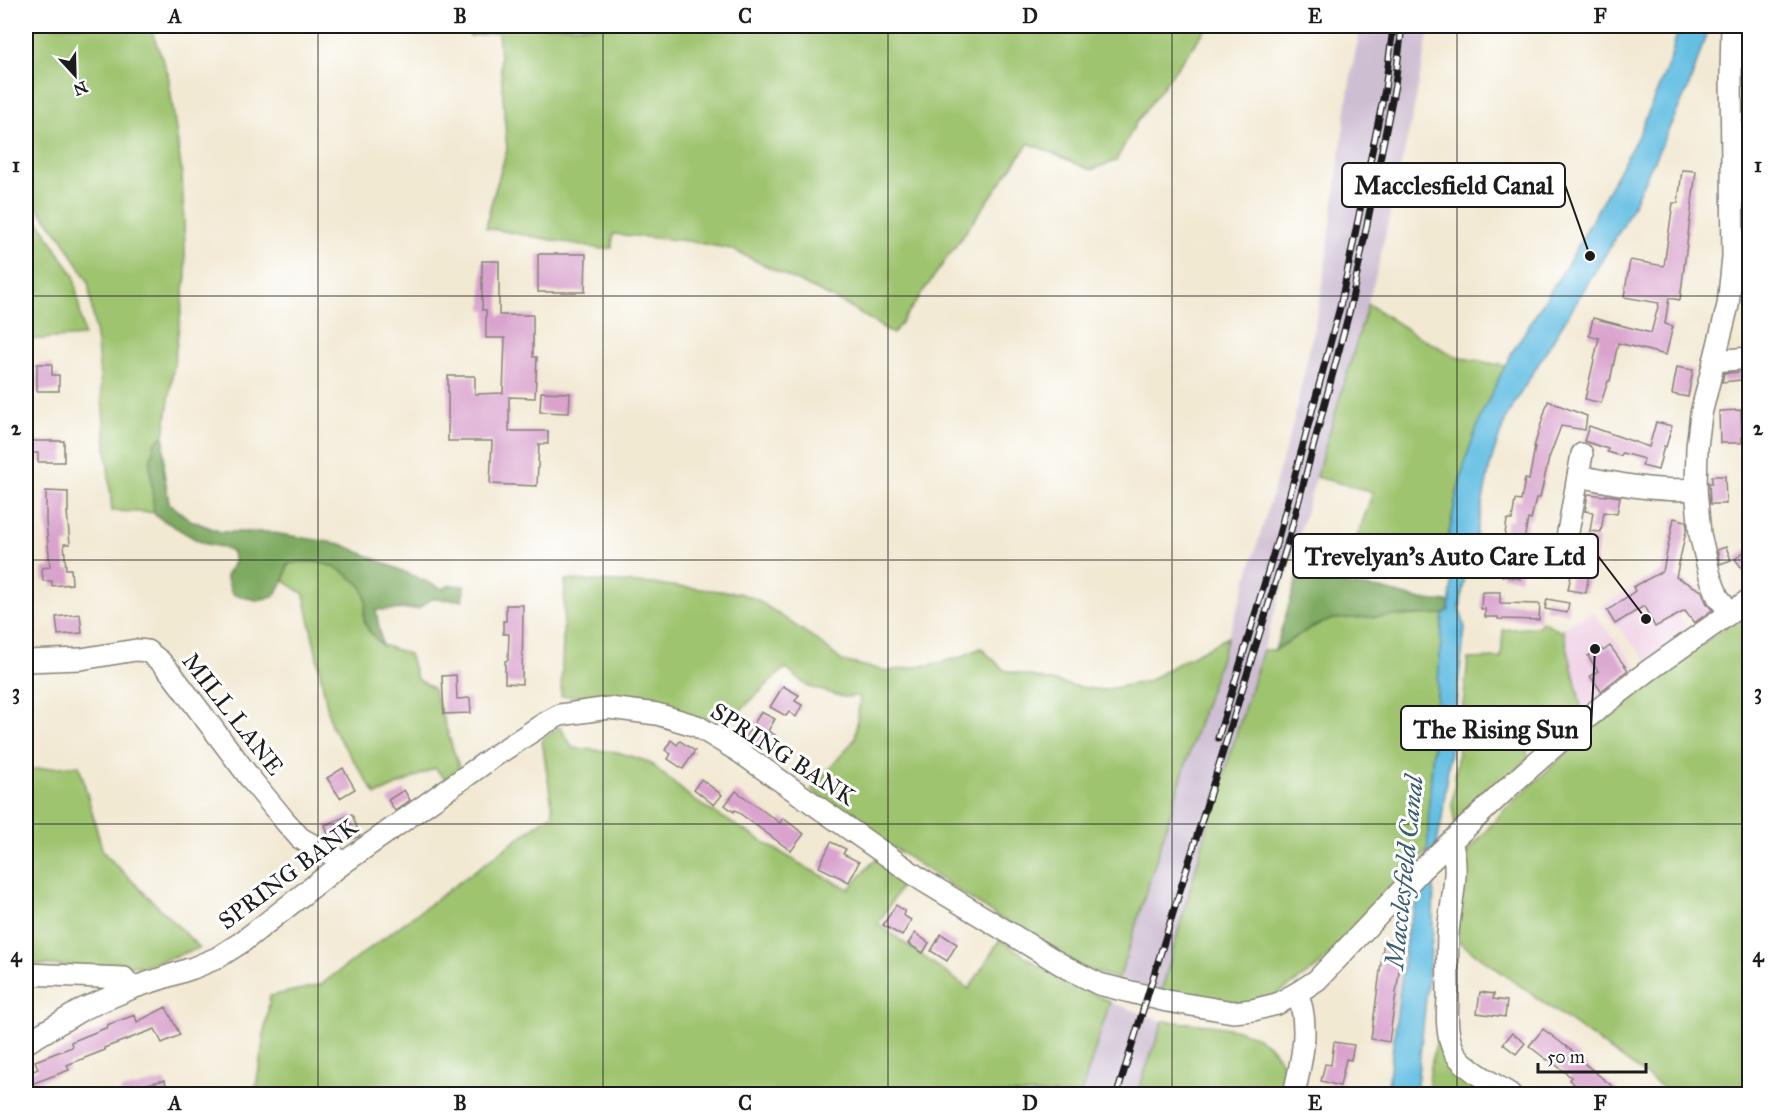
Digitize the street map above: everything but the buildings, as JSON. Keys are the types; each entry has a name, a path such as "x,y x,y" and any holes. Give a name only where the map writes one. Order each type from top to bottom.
{"street":[{"path":"1730,612 1718,597 1710,576 1700,534 1696,489 1701,414 1728,305 1733,257 1732,26"},
{"path":"1714,361 1749,358"},
{"path":"1563,560 1582,454"},
{"path":"1578,476 1653,490 1696,489"},
{"name":"SPRING BANK","path":"26,1043 83,1009 132,988 217,958 242,942 342,864 545,723 560,715 609,708 657,714 697,726 738,751 922,880 1067,968 1099,984 1167,1001 1233,1012 1253,1010 1276,1004 1317,980 1420,871 1514,782 1583,721 1749,599"},
{"name":"MILL LANE","path":"26,661 81,659 136,650 147,651 171,673 253,782 300,838 333,855 342,864"},
{"path":"1452,842 1456,870 1449,932 1447,1022 1451,1041 1455,1053 1466,1064 1510,1095"},
{"path":"26,974 124,978 132,988"},
{"path":"1294,1095 1304,1034 1303,1006 1297,993"}],"shaded area":[{"path":"1361,26 1430,26 1377,271 1292,558 1209,821 1161,993 1119,979 1197,728 1243,592 1293,424 1322,290 1351,73"},
{"path":"1633,587 1678,615 1690,634 1647,661 1601,607"},
{"path":"1592,612 1639,670 1583,714 1563,629"},
{"path":"1110,1002 1163,1021 1137,1094 1081,1094"}],"green space":[{"path":"26,26 157,26 151,29 168,74 182,174 186,276 164,436 164,473 169,503 168,513 112,511 97,344 88,281 62,238 26,196"},
{"path":"469,26 1204,26 1205,30 1136,123 1116,161 1091,170 1029,143 893,334 847,305 731,249 688,241 613,234 612,248 601,249 486,228 507,150 498,32 470,36"},
{"path":"26,209 41,225 74,276 84,336 26,340"},
{"path":"1368,304 1414,334 1457,357 1505,366 1479,424 1460,481 1448,541 1447,550 1450,559 1394,554 1357,537 1373,492 1316,477"},
{"path":"164,436 164,473 169,503 190,520 221,532 267,532 341,544 443,589 450,585 464,586 463,600 431,599 418,609 376,610 382,645 366,626 364,614 366,599 362,587 347,574 331,566 315,562 288,564 284,581 273,597 256,600 232,594 226,576 235,561 231,551 202,543 154,513 150,463 155,442"},
{"path":"301,561 327,563 346,572 362,586 367,602 364,617 368,630 382,645 409,654 417,679 433,688 460,770 447,781 435,768 376,795 331,726 304,594 284,581 288,564"},
{"path":"1297,579 1381,589 1422,600 1450,602 1449,610 1443,614 1333,619 1310,628 1275,650"},
{"path":"565,580 643,583 739,593 756,599 817,640 842,661 887,671 929,665 961,657 981,648 1004,670 1073,686 1103,690 1149,681 1228,637 1197,728 1119,979 1081,968 998,917 811,790 855,739 860,696 843,697 807,686 785,668 720,730 613,698 561,696"},
{"path":"1749,610 1749,1094 1672,1094 1460,943 1455,943 1465,855 1504,810 1595,727 1647,684"},
{"path":"1443,614 1429,804 1428,850 1318,967 1273,997 1242,1007 1161,993 1209,821 1263,650 1275,650 1310,628 1333,619"},
{"path":"1543,621 1559,631 1563,629 1583,714 1544,745 1536,742 1526,752 1529,758 1455,824 1452,806 1468,659 1501,658 1503,630 1538,627"},
{"path":"560,727 573,748 617,752 649,762 695,801 807,868 849,889 878,856 907,877 878,924 969,989 1000,939 1049,973 1110,1002 1081,1094 255,1094 270,996 320,985 553,813 542,740"},
{"path":"79,765 103,852 200,948 145,966 26,964 26,770"},
{"path":"1163,1021 1214,1025 1248,1034 1263,1041 1275,1052 1283,1067 1282,1094 1137,1094"},
{"path":"1438,1038 1445,1055 1492,1094 1427,1094 1433,1054"}],"water":[{"path":"1679,26 1709,26 1689,86 1624,224 1509,412 1490,465 1470,565 1465,573 1460,609 1465,628 1437,843 1433,930 1416,1094 1387,1094 1407,931 1425,878 1427,865 1429,804 1443,614 1449,610 1453,571 1446,551 1466,458 1482,413 1512,352 1569,262 1640,132 1670,60"}],"railway":[{"path":"1117,1094 1287,545 1350,309 1395,85 1402,26"},
{"path":"1218,738 1278,538 1340,307 1385,89 1393,28"}],"place":[{"name":"Macclesfield Canal","path":"1590,256"},
{"name":"Trevelyan's Auto Care Ltd","path":"1646,619"},
{"name":"The Rising Sun","path":"1595,649"}]}
